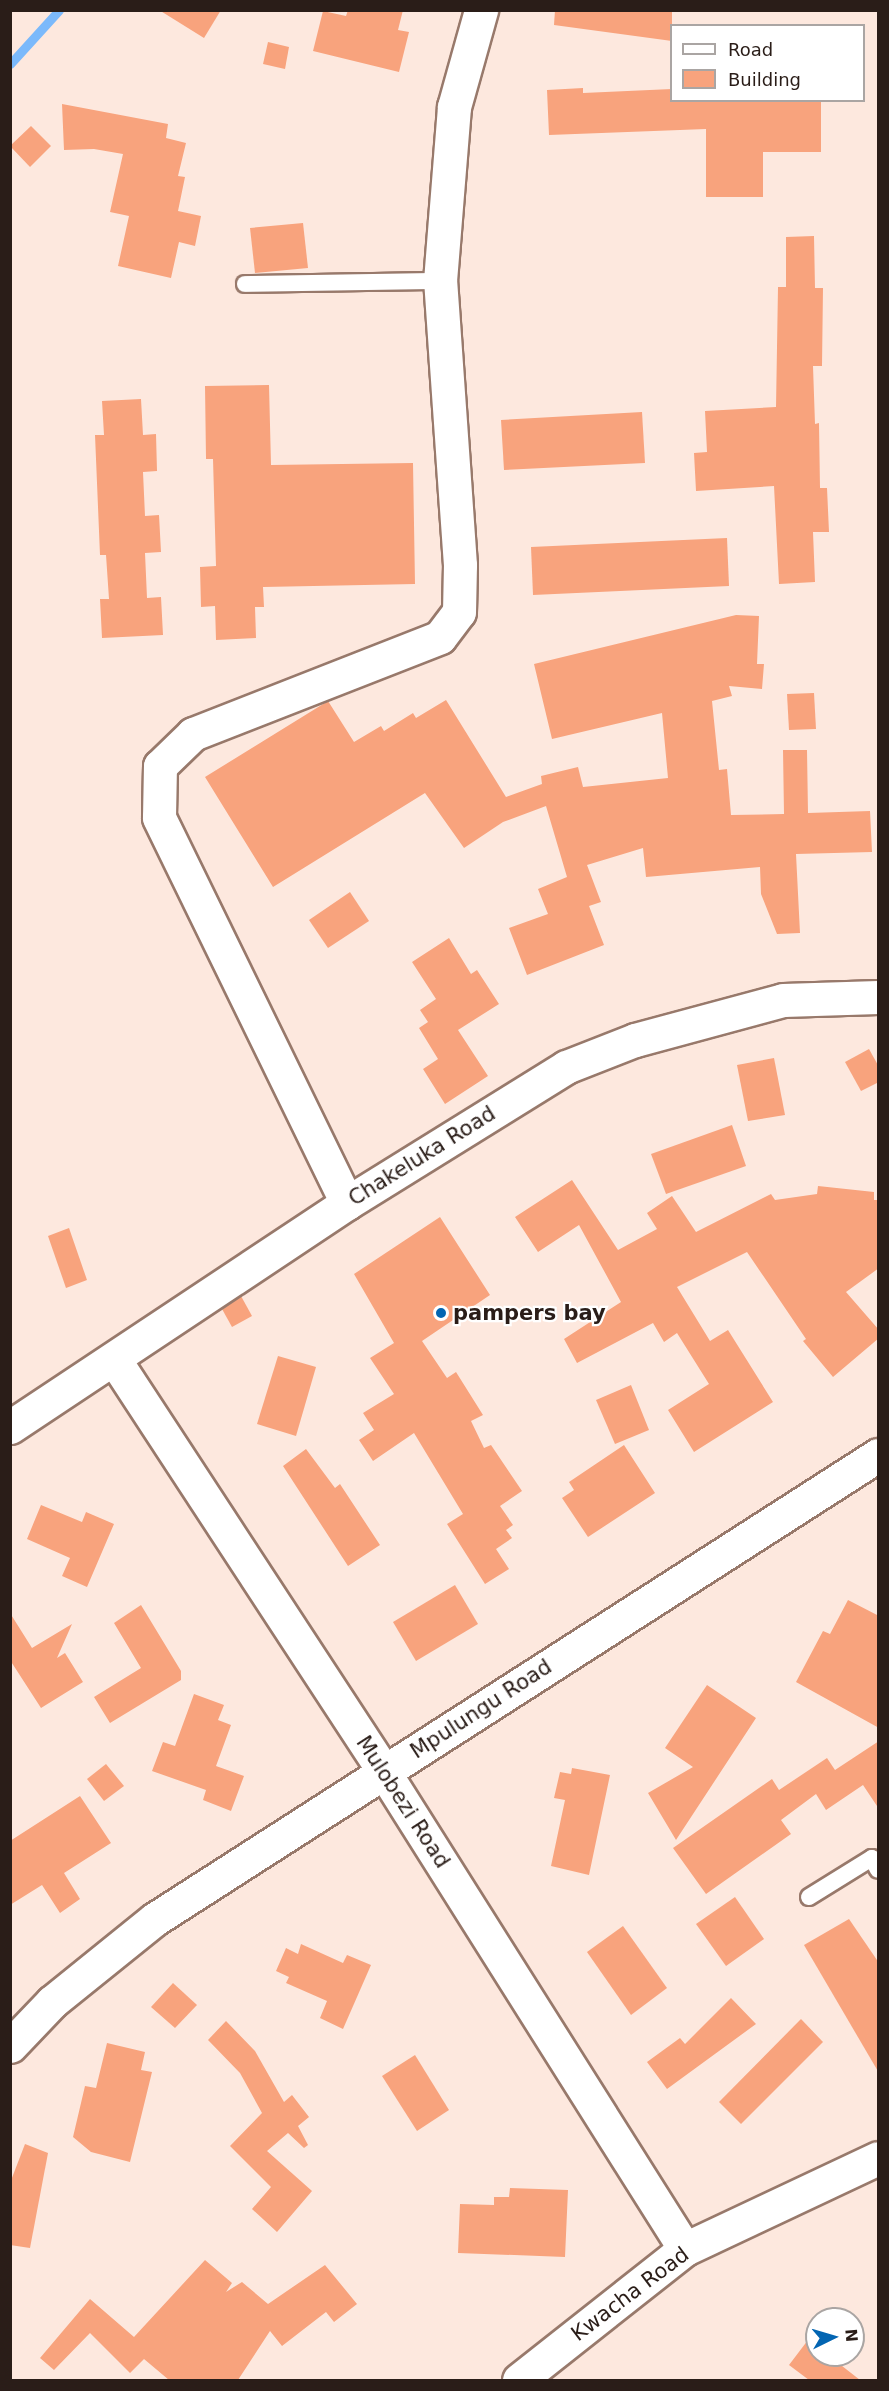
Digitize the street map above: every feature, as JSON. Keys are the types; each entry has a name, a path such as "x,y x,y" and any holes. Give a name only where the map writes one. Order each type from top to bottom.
{"street":[{"path":"347,1203 159,817 160,766 193,734 440,637 459,612 460,565 440,281 454,106 481,10"},
{"name":"Chakeluka Road","path":"10,1427 347,1203 566,1067 635,1040 783,1000 879,997"},
{"name":"Mulobezi Road","path":"114,1359 384,1772 685,2249"},
{"name":"Mpulungu Road","path":"10,2046 52,2002 155,1918 879,1455"},
{"name":"Kwacha Road","path":"519,2380 685,2249 879,2158"}],"lane":[{"path":"244,284 440,281"},
{"path":"808,1897 872,1858 879,1870"}],"building":[{"path":"159,10 221,10 204,38"},
{"path":"348,10 403,10 398,30 409,32 399,72 313,51 323,11 346,16"},
{"path":"555,10 672,10 670,41 554,25"},
{"path":"268,42 289,47 285,69 263,64"},
{"path":"583,88 583,93 670,89 670,102 821,102 821,152 763,152 763,197 706,197 706,129 549,135 547,90"},
{"path":"62,104 168,124 166,138 186,143 178,176 185,177 178,211 201,216 195,246 179,242 171,278 118,266 129,216 110,212 123,154 94,149 64,150"},
{"path":"31,126 51,146 30,167 10,146"},
{"path":"303,223 308,268 255,273 250,228"},
{"path":"814,236 815,288 823,288 822,366 813,366 815,424 819,423 820,488 827,488 829,532 813,532 815,582 779,584 774,486 696,491 694,453 707,452 705,411 776,407 778,287 786,287 786,237"},
{"path":"269,385 271,465 413,463 415,584 263,587 264,607 255,607 256,638 216,640 215,606 201,607 200,567 216,566 213,459 206,459 205,386"},
{"path":"141,399 143,435 156,434 157,471 143,472 145,516 159,515 161,552 145,553 147,598 161,597 163,635 102,638 100,599 109,599 106,555 100,555 95,435 104,435 102,401"},
{"path":"642,412 645,463 504,470 501,420"},
{"path":"727,538 729,586 533,595 531,547"},
{"path":"736,615 759,616 757,664 764,664 762,689 729,686 732,696 712,701 719,770 727,769 731,815 784,814 783,750 807,750 808,813 870,811 872,852 796,854 800,933 777,934 761,894 760,867 646,877 643,848 587,865 601,902 589,906 604,945 527,975 509,928 548,914 538,889 567,877 546,806 503,822 464,848 425,793 273,887 205,777 328,701 354,742 381,726 384,731 413,713 416,718 446,700 506,797 542,784 541,776 578,767 583,787 668,778 662,713 552,739 534,664"},
{"path":"814,693 816,729 789,730 787,694"},
{"path":"350,892 369,921 328,948 309,920"},
{"path":"449,938 471,974 477,970 499,1004 458,1030 488,1076 445,1104 423,1069 438,1059 419,1028 428,1022 420,1010 436,999 412,962"},
{"path":"869,1049 879,1067 879,1082 861,1091 845,1062"},
{"path":"774,1058 785,1115 748,1121 737,1065"},
{"path":"732,1125 746,1166 666,1194 651,1154"},
{"path":"572,1180 618,1250 657,1229 647,1213 672,1196 696,1232 771,1194 775,1200 817,1194 818,1186 874,1192 874,1200 879,1200 879,1268 846,1292 879,1330 879,1338 833,1377 803,1341 806,1339 747,1252 677,1287 710,1341 728,1330 773,1402 694,1452 668,1410 709,1384 677,1333 664,1342 653,1323 577,1363 564,1339 621,1302 579,1225 538,1252 515,1217"},
{"path":"440,1217 490,1295 422,1341 447,1378 456,1372 483,1415 471,1421 484,1448 491,1445 522,1491 500,1506 513,1525 506,1530 512,1538 496,1549 509,1569 485,1584 447,1524 463,1514 414,1433 373,1461 359,1440 374,1430 363,1413 394,1394 370,1358 394,1343 354,1274"},
{"path":"69,1228 87,1280 66,1288 48,1236"},
{"path":"241,1296 252,1316 232,1327 222,1309"},
{"path":"278,1356 316,1367 296,1436 257,1424"},
{"path":"631,1385 649,1430 615,1444 596,1400"},
{"path":"624,1445 655,1493 588,1537 562,1498 574,1490 569,1482"},
{"path":"306,1449 335,1488 340,1484 380,1545 348,1566 283,1466"},
{"path":"41,1505 82,1522 86,1512 114,1524 87,1587 62,1576 70,1558 27,1539"},
{"path":"455,1585 478,1624 416,1661 393,1622"},
{"path":"848,1600 879,1616 879,1728 796,1682 823,1631 830,1634"},
{"path":"141,1605 181,1671 181,1680 110,1723 94,1697 141,1668 114,1623"},
{"path":"10,1613 32,1648 72,1624 57,1658 65,1653 83,1682 41,1708 10,1660"},
{"path":"707,1685 756,1718 676,1840 648,1793 693,1767 665,1748"},
{"path":"194,1694 224,1705 218,1720 231,1725 216,1766 244,1776 231,1811 203,1800 206,1790 152,1771 163,1742 175,1746"},
{"path":"879,1741 879,1809 863,1785 826,1810 816,1794 781,1820 791,1834 706,1894 673,1848 772,1779 779,1790 827,1758 835,1770"},
{"path":"106,1764 124,1786 104,1801 87,1779"},
{"path":"572,1768 610,1775 589,1875 551,1866 565,1800 554,1798 560,1772 571,1774"},
{"path":"80,1796 111,1843 64,1873 80,1899 60,1913 42,1885 10,1905 10,1841"},
{"path":"735,1897 764,1939 726,1966 696,1924"},
{"path":"849,1919 879,1963 879,2073 804,1945"},
{"path":"623,1926 667,1988 631,2015 587,1952"},
{"path":"301,1944 343,1963 347,1955 371,1965 343,2029 320,2018 327,2001 286,1983 289,1977 276,1971 286,1948 298,1954"},
{"path":"173,1983 197,2005 175,2028 151,2007"},
{"path":"731,1998 756,2024 667,2089 647,2062 680,2038 685,2044"},
{"path":"801,2019 823,2042 741,2124 719,2102"},
{"path":"226,2021 255,2051 284,2102 292,2095 309,2117 298,2126 308,2145 304,2148 288,2133 267,2151 312,2191 277,2232 252,2209 271,2187 230,2146 262,2113 240,2073 208,2040"},
{"path":"107,2043 145,2052 141,2070 152,2072 130,2162 91,2152 73,2137 85,2086 96,2088"},
{"path":"415,2055 449,2110 417,2131 382,2076"},
{"path":"25,2144 48,2153 30,2248 10,2245 10,2183"},
{"path":"510,2188 568,2190 565,2257 458,2253 460,2204 494,2205 494,2197 509,2197"},
{"path":"205,2260 232,2283 226,2292 242,2282 268,2304 325,2265 357,2304 334,2322 326,2312 282,2346 270,2331 238,2380 169,2380 144,2359 130,2373 90,2333 54,2370 40,2358 90,2299 134,2337"},
{"path":"805,2344 805,2367 843,2367 860,2380 809,2380 789,2365"}],"waterway":[{"path":"10,64 59,10"}],"place":[{"name":"pampers bay","path":"441,1313"}]}
